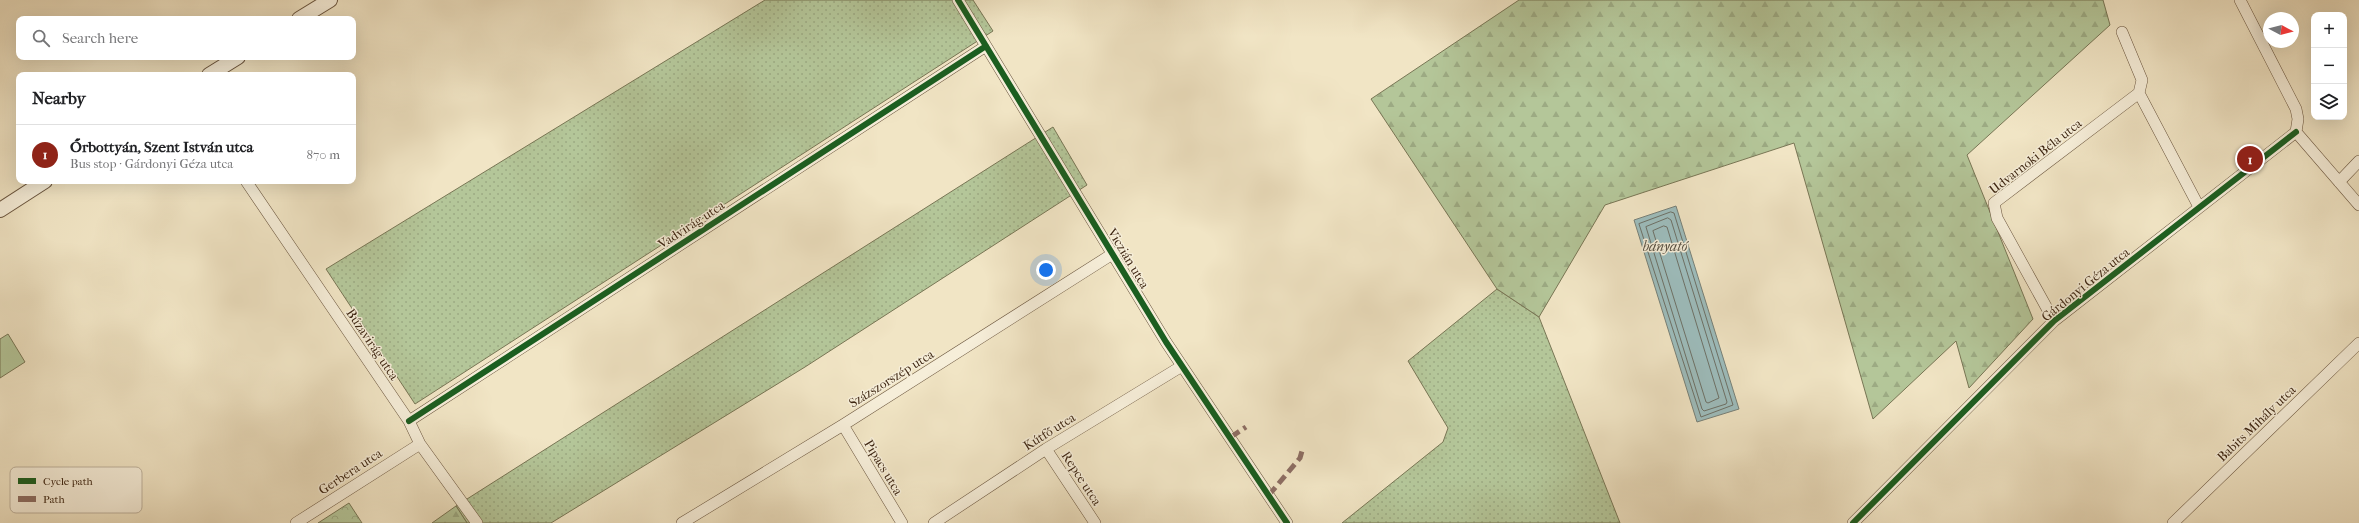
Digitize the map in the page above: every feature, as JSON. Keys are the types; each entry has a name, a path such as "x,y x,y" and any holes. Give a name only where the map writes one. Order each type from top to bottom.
{"street":[{"path":"304,16 330,0"},
{"name":"Viczián utca","path":"958,0 1182,366 1287,523"},
{"path":"2240,0 2296,109 2298,119 2296,132 2359,205"},
{"path":"2122,32 2142,80 2139,93 2199,207"},
{"name":"Vadvirág utca","path":"409,421 986,46"},
{"path":"214,72 233,60"},
{"name":"Udvarnoki Béla utca","path":"2054,321 1997,218 1994,203 2139,93"},
{"name":"Gárdonyi Géza utca","path":"1854,523 2054,321 2296,132"},
{"path":"2339,182 2359,161"},
{"path":"0,210 40,184"},
{"name":"Búzavirág utca","path":"248,184 409,421 420,444 477,523"},
{"name":"Százszorszép utca","path":"682,523 843,425 1114,253"},
{"name":"Babits Mihály utca","path":"2173,523 2359,343"},
{"name":"Kútfő utca","path":"934,523 1046,449 1182,366"},
{"name":"Pipacs utca","path":"843,425 902,523"},
{"name":"Gerbera utca","path":"296,523 420,444"},
{"name":"Repce utca","path":"1046,449 1095,523"}],"green space":[{"path":"765,0 973,0 993,31 415,404 326,269"},
{"path":"1519,0 2103,0 2110,25 1967,155 2033,319 1969,388 1956,341 1873,419 1794,143 1605,205 1539,317 1497,289 1371,99"},
{"path":"1053,127 1087,185 805,367 551,523 467,523 456,506"},
{"path":"1497,289 1539,317 1620,523 1342,523 1443,442 1448,428 1408,361"},
{"path":"8,334 25,362 0,378 0,339"},
{"path":"349,503 362,523 318,523"},
{"path":"456,506 467,523 432,523"}],"water":[{"name":"bányató","path":"1676,206 1739,409 1697,422 1634,220"}],"marked path":[{"path":"1231,437 1246,427"},
{"path":"1269,495 1300,458 1302,451"}],"cycle path":[{"path":"958,0 1166,342 1287,523"},
{"path":"409,421 986,46"},
{"path":"1853,523 2054,321 2296,132"}],"place":[{"name":"Őrbottyán, Szent István utca","path":"2250,159"}]}
